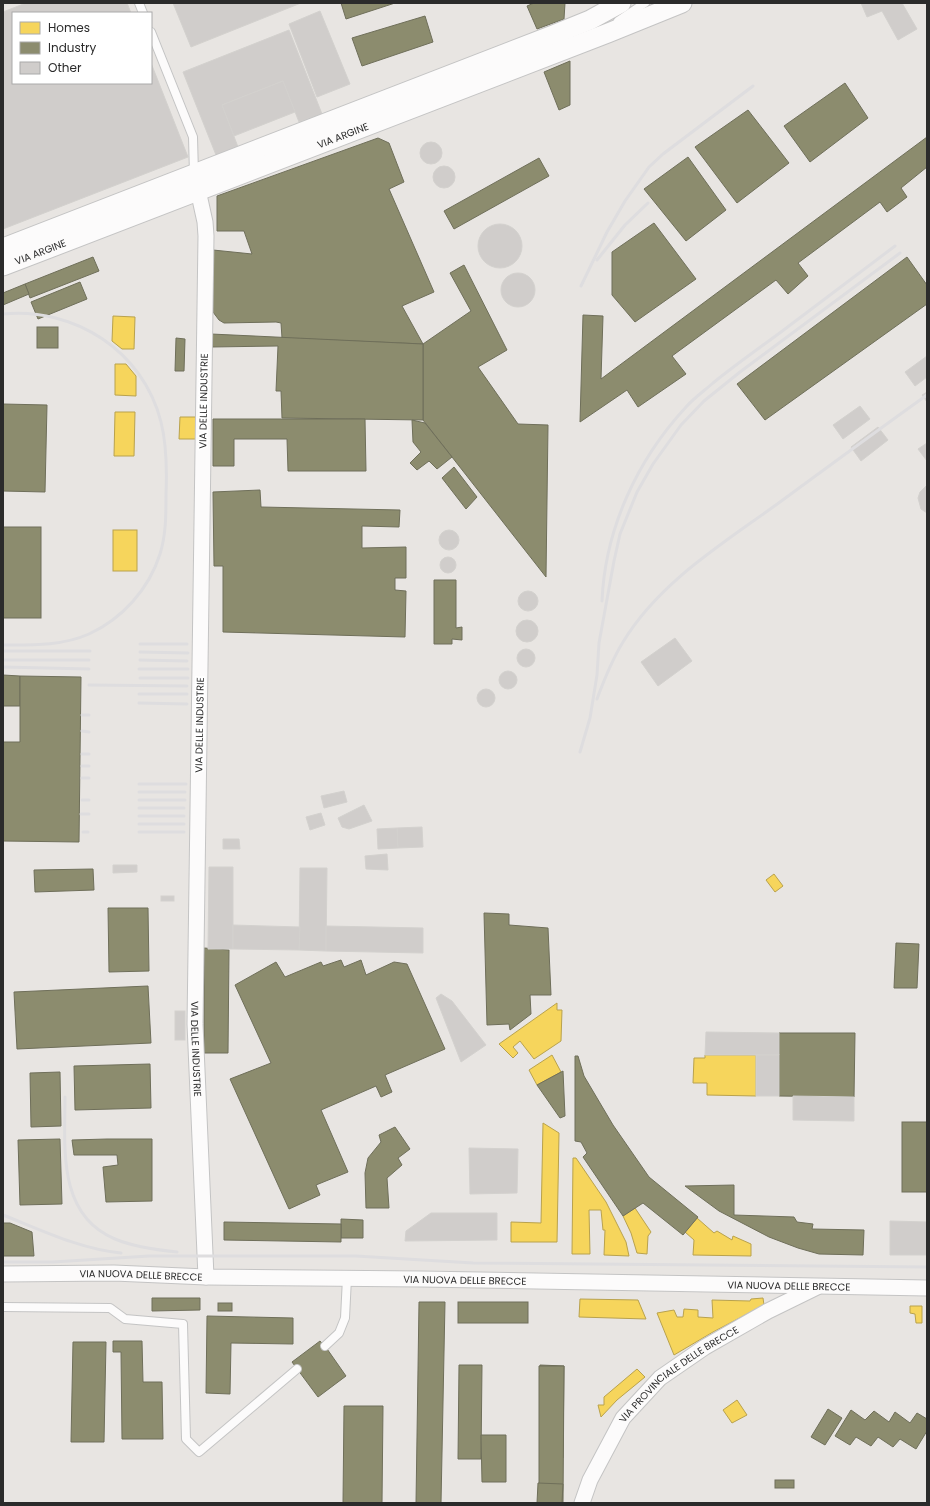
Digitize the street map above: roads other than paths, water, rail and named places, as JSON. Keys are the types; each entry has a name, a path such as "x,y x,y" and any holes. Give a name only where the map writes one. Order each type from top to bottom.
{"street":[{"name":"VIA ARGINE","path":"3,266 196,182 590,20 621,3"},
{"name":"VIA ARGINE","path":"3,248 196,182 592,39 682,3"},
{"name":"VIA DELLE INDUSTRIE","path":"196,182 205,222 206,236 195,1024 206,1277"},
{"name":"VIA NUOVA DELLE BRECCE","path":"3,1274 114,1273 206,1277 927,1288"},
{"name":"VIA PROVINCIALE DELLE BRECCE","path":"582,1503 590,1480 623,1418 660,1378 705,1347 768,1311 818,1287"}],"lane":[{"path":"592,39 645,3"},
{"path":"152,34 194,137 196,182"},
{"path":"325,1346 339,1332 345,1318 348,1278"},
{"path":"3,1307 110,1308 125,1319 183,1324 186,1439 199,1452 297,1369"}],"railway":[{"path":"581,286 607,232 625,201 649,167 663,154 753,86"},
{"path":"597,260 625,225 648,203"},
{"path":"602,601 604,574 617,522 639,473 668,428 689,404 721,376 895,246"},
{"path":"580,752 590,718 597,675 599,643 620,534 637,492 653,464 681,425 704,401 740,372 900,253"},
{"path":"3,314 30,314 56,318 80,326 102,339 122,355 139,374 152,397 161,422 166,458 165,525 162,547 149,579 133,602 101,628 79,638 58,643 3,645"},
{"path":"597,699 608,670 623,642 638,620 655,600 674,582 715,548 927,395"},
{"path":"140,644 187,644"},
{"path":"3,651 90,651"},
{"path":"140,652 188,653"},
{"path":"3,660 89,660"},
{"path":"140,660 187,661"},
{"path":"3,667 89,669"},
{"path":"139,669 188,669"},
{"path":"140,678 188,678"},
{"path":"89,685 187,686"},
{"path":"139,694 187,694"},
{"path":"139,703 187,704"},
{"path":"82,715 89,715"},
{"path":"82,731 89,732"},
{"path":"82,754 89,754"},
{"path":"82,766 89,766"},
{"path":"82,778 89,778"},
{"path":"139,784 186,784"},
{"path":"139,792 185,792"},
{"path":"82,800 89,800"},
{"path":"139,800 185,800"},
{"path":"139,808 184,808"},
{"path":"81,814 89,814"},
{"path":"139,816 184,816"},
{"path":"139,824 184,824"},
{"path":"83,832 88,832"},
{"path":"139,832 184,832"},
{"path":"65,1097 65,1137 68,1178 74,1197 83,1214 96,1228 122,1242 177,1252"},
{"path":"3,1215 46,1233 76,1243 106,1251 121,1253"},
{"path":"3,1262 53,1262 149,1256 356,1256 473,1263 927,1267"}]}
